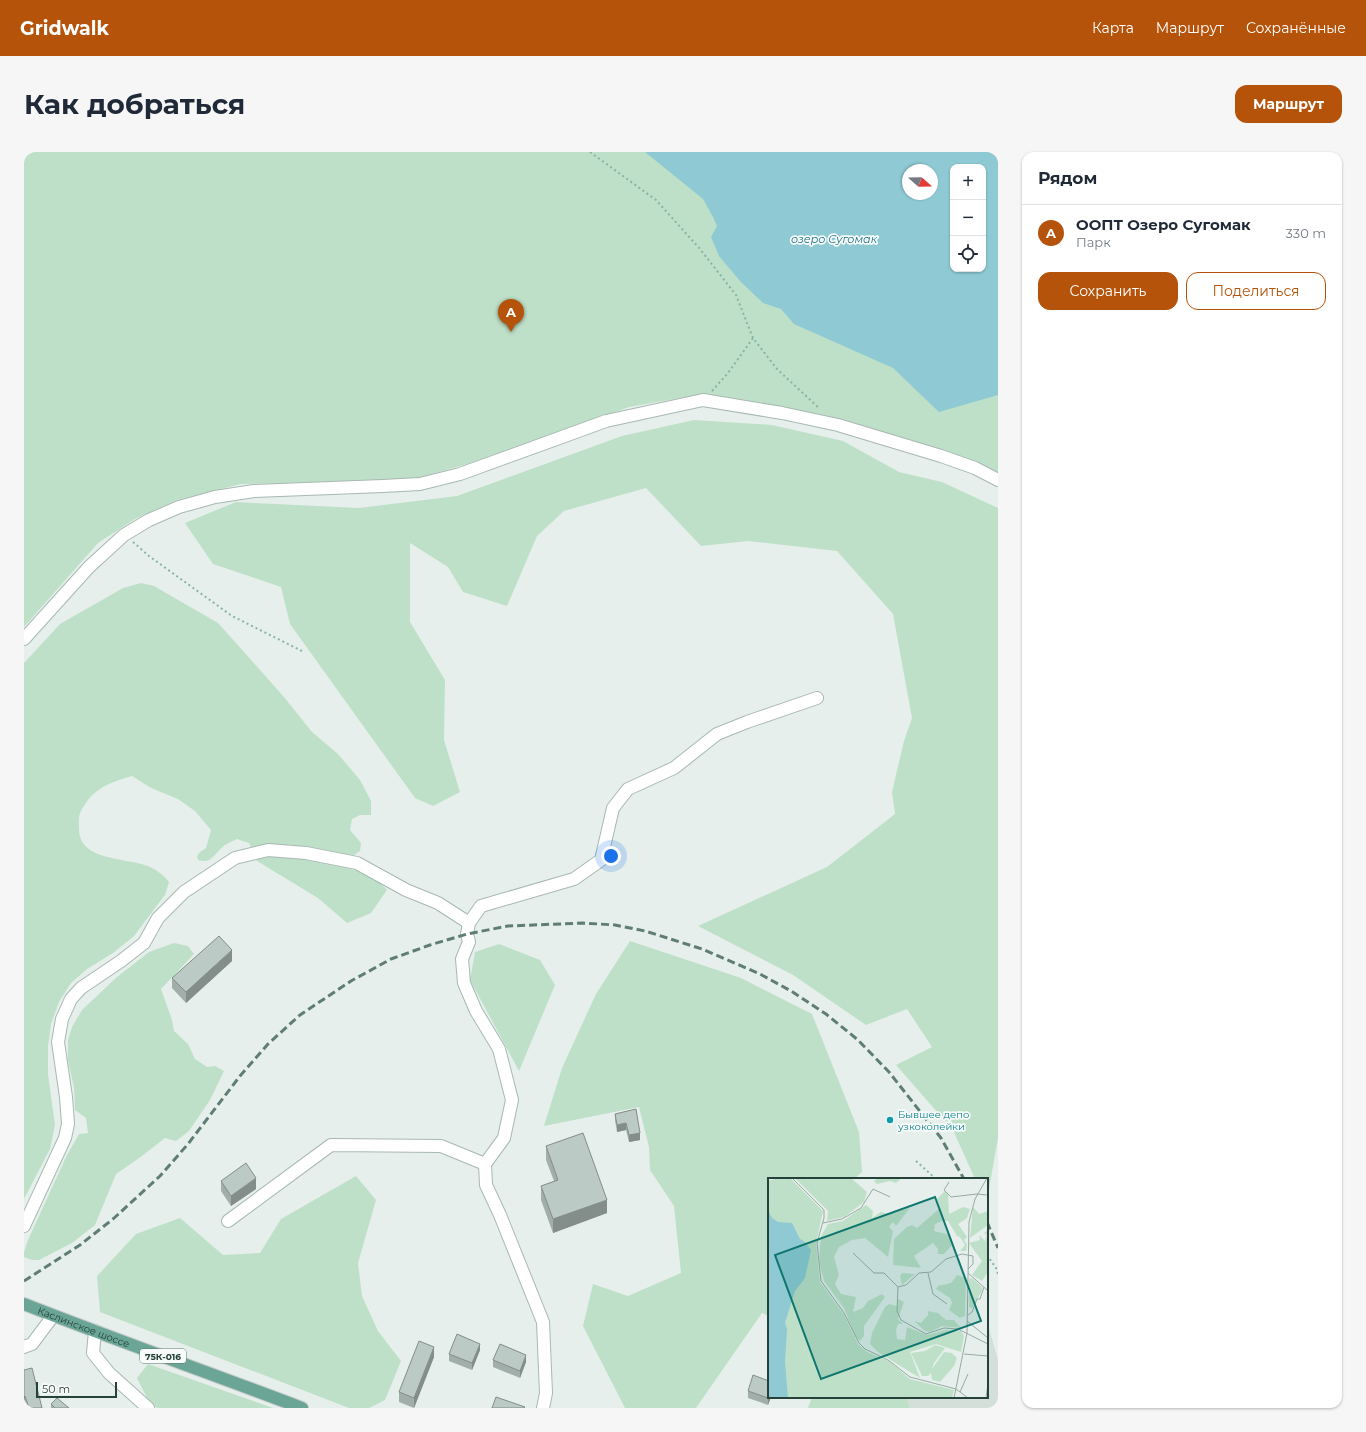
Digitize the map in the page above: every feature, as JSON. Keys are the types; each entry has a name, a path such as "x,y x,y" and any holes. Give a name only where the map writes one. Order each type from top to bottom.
{"main road":[{"name":"Каслинское шоссе","path":"24,1304 302,1408"}],"street":[{"path":"24,639 90,567 124,535 148,520 179,507 215,497 254,491 420,484 453,476 606,421 704,400 782,413 838,425 948,458 975,468 998,480"},
{"path":"543,1408 546,1393 543,1322 500,1215 486,1185 485,1164 504,1138 512,1100 499,1049 476,1011 464,983 462,959 469,942 467,934 469,922 481,906 574,879 601,860 613,808 628,789 674,768 717,734 817,698"},
{"path":"24,1226 65,1138 68,1124 66,1097 58,1042 62,1018 71,999 81,988 121,961 144,942 158,918 184,892 235,858 268,850 306,853 358,863 406,890 438,903 469,922"},
{"path":"228,1221 331,1145 441,1146 485,1164"},
{"path":"24,1347 32,1344 54,1316"},
{"path":"95,1331 93,1353 110,1373 148,1408"}],"path":[{"path":"590,152 656,200 700,249 736,295 753,338 777,369 821,410"},
{"path":"704,400 728,373 753,338"},
{"path":"124,535 149,556 232,616 302,651"},
{"path":"916,1161 935,1178"},
{"path":"988,1256 996,1268 998,1274"}],"shaded area":[{"path":"988,1325 998,1360 998,1408 897,1408 892,1398 988,1398"}],"green space":[{"path":"24,152 998,152 998,473 975,462 778,407 702,394 629,407 467,464 411,480 241,484 177,500 135,519 98,543 24,627"},
{"path":"694,420 772,425 843,441 899,472 942,482 998,508 998,1138 988,1194 988,1178 975,1178 953,1130 896,1065 932,1047 907,1009 866,1025 793,975 698,926 827,867 895,814 892,792 904,741 912,718 893,614 837,551 748,541 701,546 646,488 564,511 537,536 507,606 463,592 448,567 410,543 410,622 445,680 444,740 460,792 433,806 415,798 290,624 281,587 213,564 185,523 236,502 359,508 457,496 622,436"},
{"path":"141,583 154,586 218,623 284,697 312,732 338,754 360,780 371,801 371,815 360,815 352,819 350,830 361,843 360,851 354,855 341,854 338,863 345,867 374,876 387,890 371,913 347,923 318,898 257,861 249,843 237,839 225,845 207,861 198,860 197,856 206,848 211,830 195,811 178,799 151,788 132,776 109,784 96,792 86,803 79,815 81,840 87,847 106,857 150,867 161,873 169,882 165,895 134,936 113,953 87,969 71,983 59,1002 51,1024 48,1047 48,1074 55,1125 50,1149 24,1199 24,663 60,624 123,588"},
{"path":"630,941 741,978 812,1014 859,1132 862,1172 855,1178 768,1178 768,1316 762,1313 696,1408 625,1408 583,1326 593,1284 628,1296 681,1273 674,1206 650,1170 649,1147 639,1107 544,1126 562,1068 596,994"},
{"path":"174,943 188,946 194,954 161,989 172,1020 174,1031 188,1044 195,1059 207,1067 215,1066 224,1071 210,1100 189,1131 176,1141 165,1138 116,1174 95,1225 72,1243 39,1260 32,1260 24,1257 28,1240 67,1155 79,1134 88,1133 86,1118 75,1110 74,1088 68,1060 68,1040 72,1027 82,1010 117,977 149,952"},
{"path":"499,944 540,960 555,985 519,1071 470,980 475,952"},
{"path":"356,1176 376,1200 358,1263 362,1296 378,1331 401,1361 385,1400 369,1408 349,1408 100,1312 97,1276 136,1234 180,1218 223,1255 260,1253 281,1219"},
{"path":"148,1364 273,1408 157,1408 149,1402 137,1378"},
{"path":"812,1398 906,1398 910,1408 808,1408"}],"water":[{"name":"озеро Сугомак","path":"645,152 998,152 998,395 939,412 893,368 794,324 781,309 763,303 740,281 719,256 711,237 717,226 703,199"}],"building":[{"path":"219,936 232,950 186,992 172,978"},
{"path":"636,1109 640,1133 629,1135 626,1123 617,1125 615,1114"},
{"path":"583,1133 607,1200 553,1219 541,1186 558,1180 546,1146"},
{"path":"246,1163 256,1178 231,1196 221,1181"},
{"path":"457,1334 480,1344 472,1363 449,1354"},
{"path":"419,1341 434,1347 414,1398 399,1392"},
{"path":"500,1344 526,1355 520,1371 493,1360"},
{"path":"32,1368 42,1408 29,1408 25,1396 24,1397 24,1370"},
{"path":"753,1375 768,1381 768,1398 748,1391"},
{"path":"496,1397 525,1407 492,1408"},
{"path":"57,1398 69,1408 55,1408 51,1404"}],"railway":[{"path":"24,1281 80,1245 113,1219 160,1176 188,1144 240,1076 268,1044 300,1015 351,981 391,959 467,934 508,926 583,923 615,925 645,931 702,949 760,974 791,991 826,1014 858,1040 889,1072 941,1138 963,1178"},
{"path":"988,1224 998,1248"}],"place":[{"name":"ООПТ Озеро Сугомак","path":"511,332"},
{"name":"Бывшее депо узкоколейки","path":"890,1120"}]}
